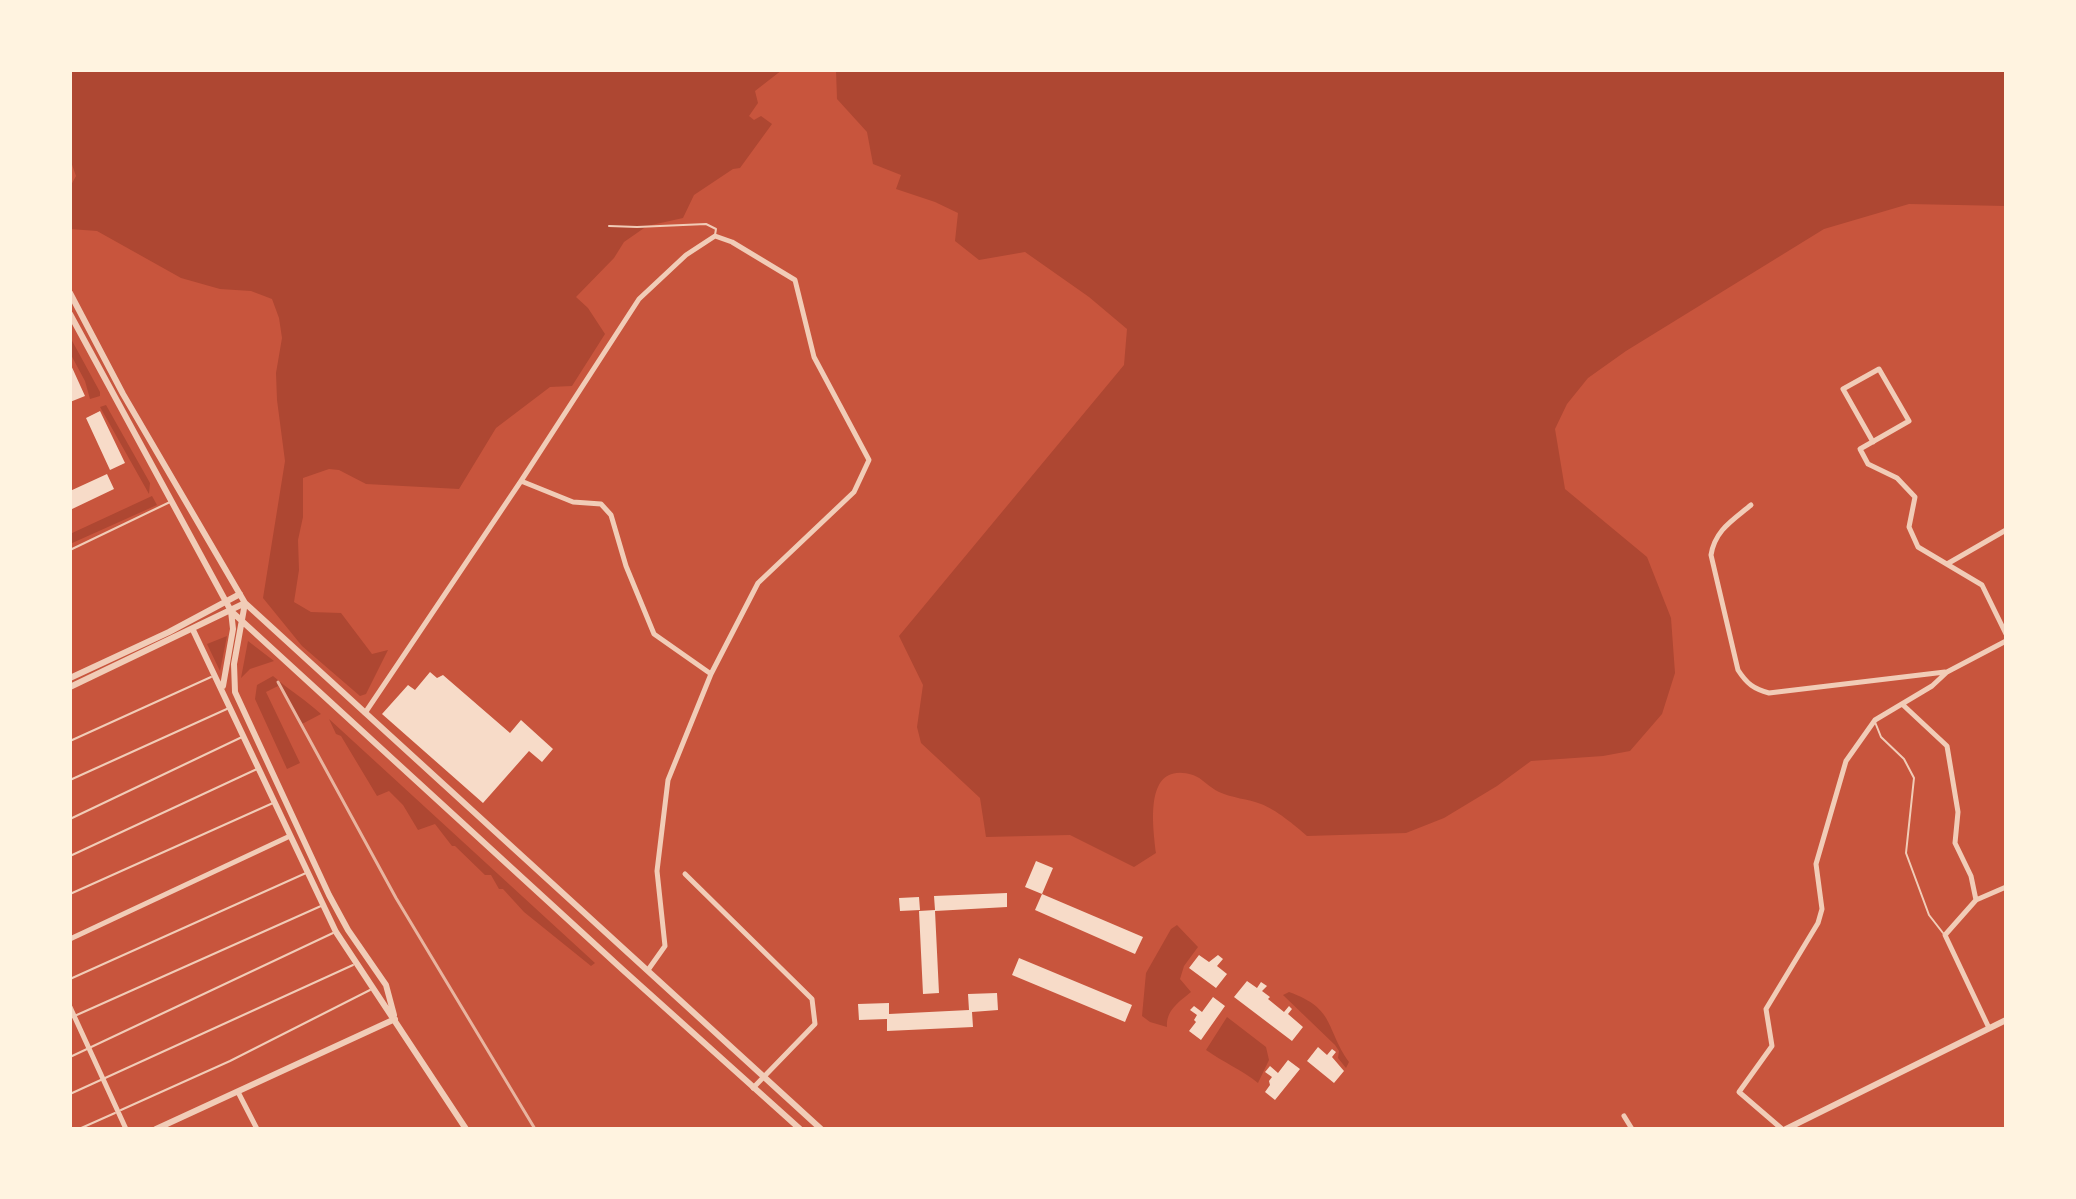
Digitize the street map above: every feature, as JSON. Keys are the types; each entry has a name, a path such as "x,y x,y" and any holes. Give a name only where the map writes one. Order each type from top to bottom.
{"street":[{"path":"356,724 521,481 639,299 686,255 715,236 732,242 795,280 814,357 869,460 854,492 758,583 711,674 668,780 657,871 665,946 638,983"},
{"path":"70,293 245,603 821,1129"},
{"path":"70,314 227,601 233,629 223,691"},
{"path":"1873,442 1843,389 1879,369 1909,421 1873,442 1860,449 1868,464 1897,478 1915,497 1909,527 1918,547 1982,585 2006,634"},
{"path":"111,391 120,386"},
{"path":"521,481 573,502 601,504 611,515 626,566 654,634 711,674"},
{"path":"172,500 182,496"},
{"path":"1751,505 1719,531 1713,541 1711,555 1738,670 1746,682 1755,689 1769,693 1947,672"},
{"path":"189,531 199,525"},
{"path":"1947,564 2006,530"},
{"path":"70,678 169,632 240,594"},
{"path":"70,687 245,603"},
{"path":"245,603 234,664 235,692 348,930 386,985 395,1019"},
{"path":"231,611 800,1129"},
{"path":"193,630 321,906 466,1129"},
{"path":"2006,641 1947,672 1932,686 1875,720 1846,761 1816,864 1822,909 1818,923 1766,1009 1772,1046 1739,1092 1784,1129 2006,1020"},
{"path":"1902,704 1947,746 1958,812 1955,843 1971,876 1976,900"},
{"path":"70,939 300,832"},
{"path":"685,874 812,999 815,1024 753,1088"},
{"path":"1989,1028 1945,935 1976,900 2006,887"},
{"path":"70,1007 126,1129"},
{"path":"156,1129 395,1019"},
{"path":"238,1092 257,1129"},
{"path":"1624,1116 1632,1129"}],"lane":[{"path":"609,226 706,224 716,229 715,236"},
{"path":"70,550 172,500"},
{"path":"70,741 215,675"},
{"path":"70,780 231,707"},
{"path":"1875,720 1881,737 1904,759 1914,778 1906,853 1929,915 1945,935"},
{"path":"70,819 244,736"},
{"path":"70,856 259,768"},
{"path":"70,894 275,802"},
{"path":"70,979 306,873"},
{"path":"72,1017 321,906"},
{"path":"70,1057 336,932"},
{"path":"70,1094 356,963"},
{"path":"79,1129 230,1061 373,989"}],"shaded area":[{"path":"70,70 782,70 755,91 758,103 749,116 754,120 761,116 772,124 740,168 733,169 694,195 683,218 647,226 624,242 614,258 576,297 588,308 605,334 572,386 550,387 496,428 459,489 366,484 339,470 329,469 303,478 303,517 298,540 299,570 294,602 311,612 341,613 372,654 388,650 366,694 360,696 302,646 263,598 285,461 276,373 282,338 272,299 251,291 220,289 181,278 97,231 70,229 70,187 76,176 70,159"},
{"path":"836,70 2006,70 2006,206 1909,204 1824,229 1626,351 1588,378 1567,404 1555,429 1565,489 1647,557 1671,618 1675,673 1662,714 1630,751 1531,761 1444,818 1406,833 1307,836 1267,806 1229,796 1200,778 1177,773 1166,777 1155,798 1153,827 1156,853 1134,867 1070,835 986,837 980,798 921,743 917,727 923,685 899,636 1124,365 1127,329 1089,297 1025,252 979,260 955,241 958,213 896,189 901,175 873,164 867,132 837,99"},
{"path":"70,337 100,396 90,399 85,381 70,353"},
{"path":"106,405 150,483 149,494 100,407"},
{"path":"152,496 157,505 70,544 70,534"},
{"path":"227,636 220,671 207,644"},
{"path":"248,641 274,661 250,669 241,678"},
{"path":"273,676 321,714 302,724 278,686 266,692 300,763 287,769 255,699 257,685"},
{"path":"329,719 595,963 591,966 524,912 503,889 499,889 491,875 485,875 452,846 435,824 418,830 403,805 389,791 377,796"},
{"path":"1177,925 1198,947 1184,966 1180,979 1191,992 1171,1011 1167,1027 1142,1016 1146,973 1171,929"},
{"path":"1289,992 1315,1005 1328,1021 1349,1062 1346,1068 1338,1058 1339,1051 1335,1045 1283,995"},
{"path":"1227,1017 1266,1047 1269,1060 1258,1083 1206,1050"}],"building":[{"path":"70,363 85,396 70,402"},
{"path":"100,411 125,463 110,470 86,418"},
{"path":"107,474 114,489 70,510 70,491"},
{"path":"430,672 437,678 443,675 510,733 521,720 553,749 542,762 529,751 483,803 382,714 408,685 415,690"},
{"path":"1036,861 1053,868 1042,894 1025,887"},
{"path":"1007,893 1007,907 935,911 939,993 923,994 919,911 935,910 934,896"},
{"path":"1042,894 1143,937 1135,954 1035,910"},
{"path":"919,897 920,910 900,911 899,898"},
{"path":"1199,955 1209,962 1218,955 1223,959 1217,966 1227,974 1216,988 1189,968"},
{"path":"1019,958 1132,1005 1125,1022 1012,975"},
{"path":"1247,981 1257,988 1261,982 1267,986 1262,991 1284,1012 1289,1006 1292,1009 1288,1014 1303,1027 1292,1041 1234,997"},
{"path":"997,993 998,1010 972,1012 973,1027 887,1031 887,1019 859,1020 858,1004 889,1003 889,1014 969,1010 968,994"},
{"path":"1213,997 1225,1006 1201,1040 1189,1031 1197,1015 1190,1010 1194,1006 1202,1012"},
{"path":"1318,1047 1327,1055 1332,1049 1336,1052 1332,1057 1344,1071 1334,1083 1307,1061"},
{"path":"1288,1060 1300,1069 1275,1100 1265,1092 1272,1077 1265,1072 1270,1066 1278,1073"}],"railway":[{"path":"278,682 396,898 535,1129"}]}
